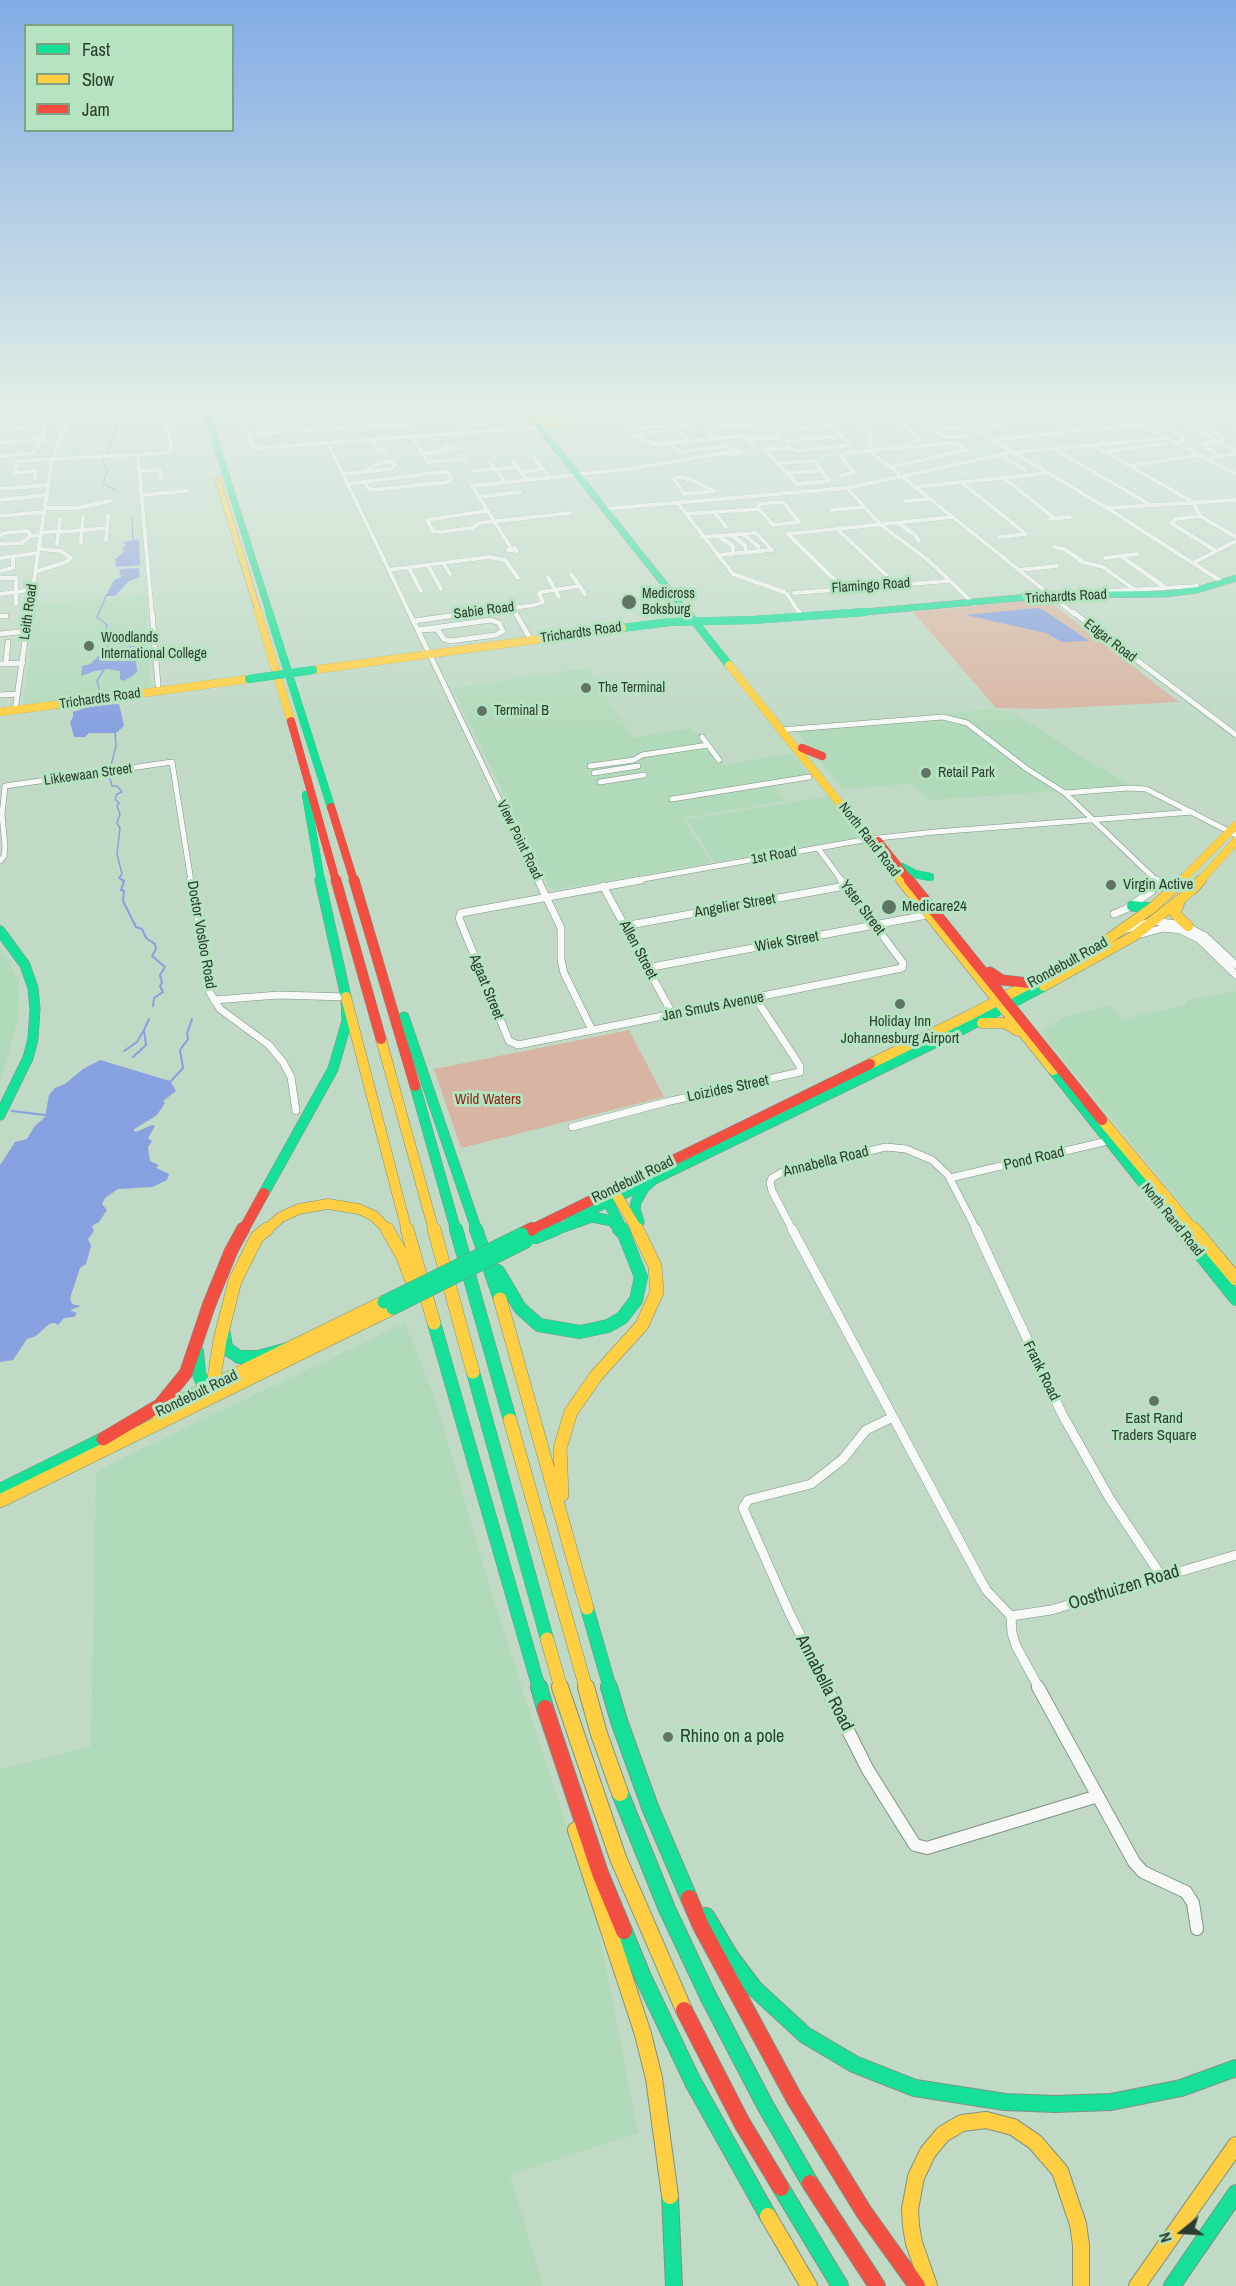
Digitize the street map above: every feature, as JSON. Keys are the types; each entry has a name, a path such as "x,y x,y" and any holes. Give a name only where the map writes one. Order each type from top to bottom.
{"main road":[{"path":"228,516 311,785 564,1699 618,1858 660,1959 696,2035 747,2132 840,2286"},
{"path":"239,516 375,946 596,1723 626,1810 667,1909 708,1996 760,2095 814,2190 877,2286"},
{"name":"North Rand Road","path":"612,516 873,839 899,866 972,956 1033,1046 1236,1279"},
{"name":"Trichardts Road","path":"0,712 154,689 172,690 651,624 699,624 974,604 1051,596 1171,591 1224,583 1236,578"},
{"name":"North Rand Road","path":"699,624 758,698"},
{"path":"279,685 303,783 317,864 346,997 400,1206 546,1711 603,1882 646,1985 693,2082 740,2169 809,2286"},
{"name":"North Rand Road","path":"784,729 802,748 873,839 927,915 984,986 1004,1003 1093,1099 1113,1140 1236,1299"},
{"path":"802,748 822,756"},
{"name":"Rondebult Road","path":"0,1501 211,1392 528,1238 970,1015 1004,1003 1134,936 1181,898 1231,851 1234,831"},
{"name":"Rondebult Road","path":"611,1195 653,1180 967,1027 1034,982 1093,950 1122,931 1152,908 1234,831"},
{"path":"899,866 915,874 929,877 921,885 921,894"},
{"path":"1181,898 1175,914 1188,926"},
{"path":"1132,906 1152,908"},
{"path":"0,933 18,952 25,965 34,996 32,1046 0,1107"},
{"path":"375,946 417,1053 512,1337 619,1721 650,1808 701,1926 794,2098 864,2212 917,2286"},
{"path":"972,956 1002,980 1034,982"},
{"path":"970,1015 985,1002 987,994 984,986"},
{"path":"103,1439 160,1405 186,1373 231,1251 333,1069 347,1021 346,997"},
{"path":"967,1027 986,1022 1004,1023 1016,1029 1033,1046"},
{"path":"0,1115 6,1095"},
{"path":"579,1579 561,1486 559,1462 562,1437 571,1412 585,1390 649,1314 657,1292 655,1266 635,1209 639,1196 653,1180"},
{"path":"477,1229 501,1279 520,1308 539,1325 570,1332 596,1330 622,1318 636,1300 640,1276 637,1261 611,1195"},
{"path":"611,1195 651,1256"},
{"path":"211,1392 224,1320 235,1281 246,1254 257,1237 281,1217 314,1206 328,1204 359,1209 374,1216 390,1232 403,1257 454,1392"},
{"path":"528,1238 578,1220 597,1217 612,1221 628,1240"},
{"path":"1198,1234 1236,1268"},
{"name":"Rondebult Road","path":"0,1490 103,1439 211,1392 288,1349 388,1305"},
{"path":"224,1320 226,1348 239,1357 258,1357 288,1349"},
{"path":"201,1330 197,1363 211,1392"},
{"path":"546,1711 547,1730 555,1763 643,2034 654,2078 669,2180 674,2286"},
{"path":"650,1808 712,1927 754,1988 805,2035 827,2050 880,2076 915,2088 960,2096 1005,2102 1055,2104 1111,2102 1147,2096 1213,2078 1236,2068"},
{"path":"929,2286 914,2243 911,2226 910,2209 916,2177 928,2152 943,2134 963,2123 986,2120 1013,2127 1035,2142 1060,2171 1078,2224 1081,2245 1081,2286"},
{"path":"1137,2286 1236,2145"},
{"path":"1172,2286 1236,2193"}],"street":[{"name":"Leith Road","path":"15,711 44,516"},
{"path":"106,540 108,516"},
{"path":"142,516 154,689"},
{"name":"View Point Road","path":"362,516 561,928 561,960 564,973 592,1030"},
{"path":"449,516 427,520 432,530 438,532 472,528 479,523 547,516"},
{"path":"489,516 511,548"},
{"path":"687,516 733,574 790,593 802,617"},
{"path":"717,516 726,527"},
{"path":"764,516 771,524 799,522 794,516"},
{"path":"873,516 881,525 928,560 974,604"},
{"name":"Edgar Road","path":"949,516 1051,596 1236,735"},
{"path":"1000,537 1026,534 1003,516"},
{"path":"1050,516 1052,518 1070,517"},
{"path":"1119,516 1224,583"},
{"path":"1193,563 1216,551 1236,539 1200,516 1176,519 1171,523 1216,551"},
{"path":"81,543 83,517"},
{"path":"843,588 788,535 792,532 952,518"},
{"path":"57,544 60,519"},
{"path":"898,523 915,535 919,541"},
{"path":"0,544 22,543 29,537 58,532 107,528"},
{"path":"836,528 897,585"},
{"path":"0,536 4,533 25,531 29,532 29,537"},
{"path":"743,534 758,546 759,552"},
{"path":"702,537 759,534 771,547 771,550 759,552 717,555"},
{"path":"731,535 745,545 746,553"},
{"path":"718,536 732,545 733,554"},
{"path":"1054,547 1065,549 1083,562 1103,567 1135,590"},
{"path":"0,558 38,551 65,552 71,559 35,572"},
{"path":"1105,558 1137,554"},
{"path":"0,571 13,568 13,556"},
{"path":"1121,556 1171,591"},
{"path":"389,571 489,557 502,559 509,564 518,578"},
{"path":"443,563 450,574"},
{"path":"428,565 441,590"},
{"path":"1019,570 1057,566"},
{"path":"411,568 421,591"},
{"path":"571,574 585,594"},
{"path":"548,577 559,597"},
{"path":"0,578 16,578 16,604"},
{"name":"Flamingo Road","path":"790,593 948,581"},
{"path":"554,590 580,586"},
{"path":"1095,592 1171,591 1197,586"},
{"path":"0,594 33,590"},
{"name":"Sabie Road","path":"414,621 542,603 541,591 554,590"},
{"path":"512,608 531,640"},
{"path":"490,620 499,623 503,632 450,641 444,639 438,629 418,630 490,620"},
{"path":"0,634 27,631"},
{"path":"8,642 3,664 23,663"},
{"path":"0,695 18,694"},
{"path":"784,729 921,718 951,718 972,726 1027,769 1065,793 1158,881 1152,891 1132,906 1114,914"},
{"path":"1228,729 1236,728"},
{"path":"702,737 719,760"},
{"path":"590,766 634,760 642,754 708,745"},
{"name":"Likkewaan Street","path":"0,861 4,856 5,846 2,815 5,786 172,762"},
{"name":"Doctor Vosloo Road","path":"172,762 190,879 196,897 202,961 209,991 225,1014 269,1046 284,1062 291,1077 296,1111"},
{"path":"641,771 597,778 641,771"},
{"path":"672,799 808,777"},
{"path":"1065,793 1140,788 1234,831"},
{"name":"1st Road","path":"459,918 464,911 873,839 1193,812"},
{"name":"Yster Street","path":"818,849 903,963 902,968"},
{"name":"Allen Street","path":"603,886 673,1015"},
{"name":"Angelier Street","path":"624,926 845,886"},
{"name":"Wiek Street","path":"647,968 927,915"},
{"name":"Agaat Street","path":"459,918 507,1037 513,1044 524,1045"},
{"path":"1122,931 1153,921 1174,922 1188,926 1210,941 1236,965"},
{"path":"1134,936 1163,928 1181,930 1198,939 1236,975"},
{"name":"Jan Smuts Avenue","path":"524,1045 902,968"},
{"path":"214,1000 279,995 346,997"},
{"name":"Loizides Street","path":"572,1127 666,1102 800,1072 800,1066 756,999"},
{"name":"Pond Road","path":"950,1178 1113,1140"},
{"name":"Annabella Road","path":"932,1160 913,1151 886,1147 786,1170 772,1178 770,1183 804,1253 987,1592 1011,1616"},
{"name":"Frank Road","path":"932,1160 950,1178 966,1207 1062,1414 1110,1499 1162,1577"},
{"name":"Annabella Road","path":"893,1417 880,1421 866,1430 843,1459 820,1479 794,1490 748,1500 743,1508 789,1612 868,1770 910,1839 915,1845 927,1848 1098,1796"},
{"name":"Oosthuizen Road","path":"1011,1616 1051,1610 1236,1555"},
{"path":"1011,1616 1012,1633 1016,1646 1140,1870 1180,1888 1189,1896 1193,1903 1197,1929"}],"shaded area":[{"name":"Woodlands International College","path":"146,595 151,687 23,705 36,604"},
{"path":"588,668 632,738 691,728 694,733 703,734 724,765 792,753 810,777 772,784 785,801 683,818 711,863 554,890 549,888 453,688"},
{"path":"993,709 1013,712 1085,759 1132,786 930,800 910,784 842,789 794,727"},
{"path":"831,796 863,837 714,862 687,819"},
{"path":"0,948 18,979 19,994 18,1018 0,1084"},
{"path":"1236,991 1236,1271 1040,1031 1065,1017 1110,1005 1123,1019 1185,1005 1188,1000"},
{"path":"405,1323 436,1402 494,1602 597,1920 638,2133 510,2175 543,2286 0,2286 0,1769 91,1746 96,1474 116,1461"}],"green space":[{"path":"1046,599 1179,702 1044,709 996,708 913,612"},
{"name":"Wild Waters","path":"629,1030 664,1097 461,1148 434,1069"}],"water":[{"path":"139,539 140,565 116,567 115,559 125,551 121,549 126,545 122,542"},
{"path":"139,568 140,577 129,581 115,596 106,596 114,580 121,577 119,569"},
{"path":"1042,609 1089,641 1062,642 1046,633 966,615"},
{"path":"131,646 141,649 136,658 137,672 131,677 123,681 120,679 120,671 108,669 81,676 82,666 90,664 105,650"},
{"path":"103,702 104,705 119,704 124,726 116,733 89,733 85,737 74,737 70,722 73,712"},
{"path":"100,1060 170,1081 176,1091 163,1101 165,1103 157,1115 133,1130 136,1132 152,1125 155,1126 148,1138 152,1141 148,1147 150,1161 159,1165 156,1167 158,1169 169,1174 167,1180 152,1187 118,1189 105,1198 102,1204 107,1210 99,1222 92,1226 94,1231 88,1239 91,1246 86,1264 80,1268 70,1298 72,1304 81,1306 70,1310 77,1313 74,1317 64,1318 58,1325 49,1324 36,1336 27,1339 13,1360 0,1362 0,1165 15,1142 27,1139 34,1127 45,1117 49,1095 55,1088 65,1084 83,1069"}],"waterway":[{"path":"132,517 133,541"},
{"path":"107,594 97,617 107,625 105,632 111,638 107,644 110,652"},
{"path":"101,696 97,681 105,668"},
{"path":"110,769 116,746 115,731"},
{"path":"109,774 112,786 117,786 122,792 117,794 115,799 119,803 117,806 120,814 117,823 120,828 117,854 122,874 119,878 124,881"},
{"path":"124,881 121,890 124,891 123,901 136,927 142,929 146,938 155,944 156,949 152,956 165,967 160,975 162,983 160,986 163,992 154,998 153,1006"},
{"path":"144,1030 149,1019"},
{"path":"170,1082 183,1068 180,1050 188,1039 187,1034 192,1019"},
{"path":"124,1051 137,1042 144,1030"},
{"path":"133,1057 146,1045 144,1030"},
{"path":"12,1111 45,1115"}],"traffic: fast":[{"path":"239,516 331,807"},
{"path":"610,516 729,665"},
{"path":"622,628 670,622 753,620 917,609 1051,595 1164,594 1197,590 1236,578"},
{"path":"249,679 313,670"},
{"path":"264,1193 333,1069 347,1021 346,997 317,864 306,795"},
{"path":"902,867 915,874 930,877"},
{"path":"1132,906 1152,908"},
{"path":"0,931 25,965 33,988 35,1009 33,1039 28,1058 0,1115"},
{"path":"570,1220 967,1027 1044,986"},
{"path":"404,1017 500,1299"},
{"path":"1053,1070 1236,1299"},
{"path":"415,1086 510,1420"},
{"path":"639,1222 635,1209 636,1202 644,1188 653,1180"},
{"path":"498,1271 520,1308 539,1325 580,1332 608,1326 622,1318 636,1300 641,1277 628,1241 604,1194"},
{"path":"536,1237 578,1220 592,1217 612,1221 622,1232"},
{"path":"384,1302 522,1234"},
{"path":"393,1308 527,1241"},
{"path":"434,1323 545,1708"},
{"path":"224,1334 226,1348 239,1357 258,1357 288,1349"},
{"path":"197,1352 199,1374 209,1398"},
{"path":"473,1372 547,1639"},
{"path":"0,1490 107,1437"},
{"path":"587,1608 619,1721 650,1807 689,1898"},
{"path":"620,1793 667,1909 708,1996 765,2105 810,2183"},
{"path":"706,1916 730,1956 754,1988 805,2035 854,2064 915,2088 1005,2102 1055,2104 1111,2102 1181,2088 1236,2068"},
{"path":"624,1931 642,1975 693,2082 768,2216"},
{"path":"781,2188 840,2286"},
{"path":"1172,2286 1236,2193"},
{"path":"670,2196 674,2286"}],"traffic: slow":[{"path":"229,516 291,721"},
{"path":"313,670 622,628"},
{"path":"729,665 1053,1070"},
{"path":"0,712 249,679"},
{"path":"870,1064 970,1015 1093,950 1152,908 1191,872 1236,825"},
{"path":"1044,986 1134,936 1193,889 1236,841"},
{"path":"1180,901 1175,914 1188,926"},
{"path":"346,997 400,1206 434,1323"},
{"path":"982,1023 1004,1023 1018,1031"},
{"path":"381,1039 473,1372"},
{"path":"1102,1120 1236,1279"},
{"path":"562,1495 560,1448 571,1412 596,1376 642,1325 657,1292 655,1266 651,1256 626,1208 613,1189"},
{"path":"216,1395 213,1385 220,1340 235,1281 257,1237 281,1217 299,1209 328,1204 359,1209 374,1216 390,1232 403,1257 417,1295"},
{"path":"500,1299 587,1608"},
{"path":"157,1413 384,1302"},
{"path":"0,1501 393,1308"},
{"path":"510,1420 599,1734 620,1793"},
{"path":"547,1639 564,1699 618,1858 684,2010"},
{"path":"576,1830 643,2034 654,2078 670,2196"},
{"path":"929,2286 914,2243 911,2226 910,2209 916,2177 928,2152 943,2134 962,2123 986,2120 1013,2127 1035,2142 1060,2171 1078,2224 1081,2245 1081,2286"},
{"path":"1137,2286 1236,2145"},
{"path":"768,2216 809,2286"}],"traffic: jam":[{"path":"291,721 381,1039"},
{"path":"802,748 822,756"},
{"path":"331,807 375,946 415,1086"},
{"path":"878,841 1102,1120"},
{"path":"990,972 1002,980 1029,983"},
{"path":"522,1234 870,1064"},
{"path":"103,1439 160,1405 186,1373 209,1305 231,1251 264,1193"},
{"path":"545,1708 600,1873 624,1931"},
{"path":"689,1898 701,1926 794,2098 864,2212 917,2286"},
{"path":"684,2010 742,2123 781,2188"},
{"path":"810,2183 877,2286"}],"place":[{"name":"Medicross Boksburg","path":"629,602"},
{"name":"Woodlands International College","path":"89,646"},
{"name":"The Terminal","path":"586,688"},
{"name":"Terminal B","path":"482,711"},
{"name":"Retail Park","path":"926,773"},
{"name":"Virgin Active","path":"1111,885"},
{"name":"Medicare24","path":"889,907"},
{"name":"Holiday Inn Johannesburg Airport","path":"900,1004"},
{"name":"East Rand Traders Square","path":"1154,1401"},
{"name":"Rhino on a pole","path":"668,1737"}]}
